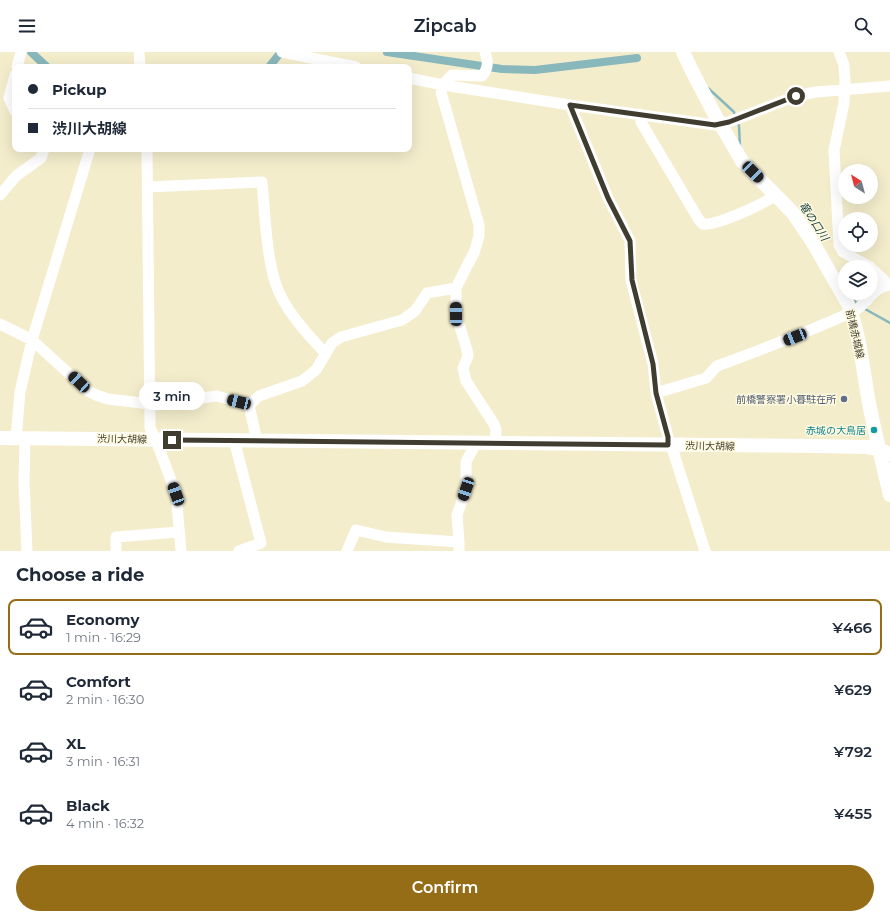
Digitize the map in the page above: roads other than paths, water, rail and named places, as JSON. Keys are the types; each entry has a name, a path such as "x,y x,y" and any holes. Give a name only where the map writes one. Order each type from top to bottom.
{"main road":[{"name":"前橋赤城線","path":"683,52 742,161 776,194 801,223 837,283 851,312 875,437 884,451 890,495"},
{"name":"渋川大胡線","path":"0,438 825,446 884,451"}],"street":[{"path":"18,64 21,52"},
{"path":"139,52 140,64"},
{"path":"284,52 342,64"},
{"path":"839,52 844,65 845,89 844,103 834,150 839,245 840,249 846,255 855,260"},
{"path":"487,62 482,76 452,75 443,84 441,92 479,225 478,243 474,254 456,288 456,314 468,356 463,368 466,381 494,424 496,430 495,443"},
{"path":"412,79 570,105 679,120 721,124 796,96 816,92 890,86"},
{"path":"12,86 9,98 12,104"},
{"path":"570,105 608,198 630,241 632,280 653,364 656,393 670,445 705,551"},
{"path":"640,114 641,122 699,220 703,224 710,224 739,214 776,194"},
{"path":"0,194 16,176 41,158 43,152"},
{"path":"27,551 20,392 32,340 89,152"},
{"path":"147,152 150,428 176,494 181,551"},
{"path":"148,187 262,182 270,260 275,283 290,311 314,342 326,354"},
{"path":"656,393 706,378 717,366 802,334 858,309 878,289 889,285 878,275"},
{"path":"249,405 258,396 302,381 316,370 332,342 341,337 402,320 415,310 427,293 456,288"},
{"path":"0,324 32,340 88,391 108,399 150,404 217,396 249,405"},
{"path":"249,405 257,441"},
{"path":"234,440 261,543 239,551"},
{"path":"347,551 356,530 386,537 459,546 457,515 466,489 466,462 476,443"},
{"path":"116,551 116,537 179,532"}],"waterway":[{"path":"31,52 44,64"},
{"path":"271,64 281,52"},
{"path":"387,52 502,69 535,70 637,58"},
{"name":"竜の口川","path":"708,88 734,112 735,116"},
{"name":"竜の口川","path":"738,122 740,147"},
{"name":"竜の口川","path":"865,309 890,323"}],"place":[{"name":"前橋警察署小暮駐在所","path":"844,399"},
{"name":"赤城の大鳥居","path":"874,430"}]}
